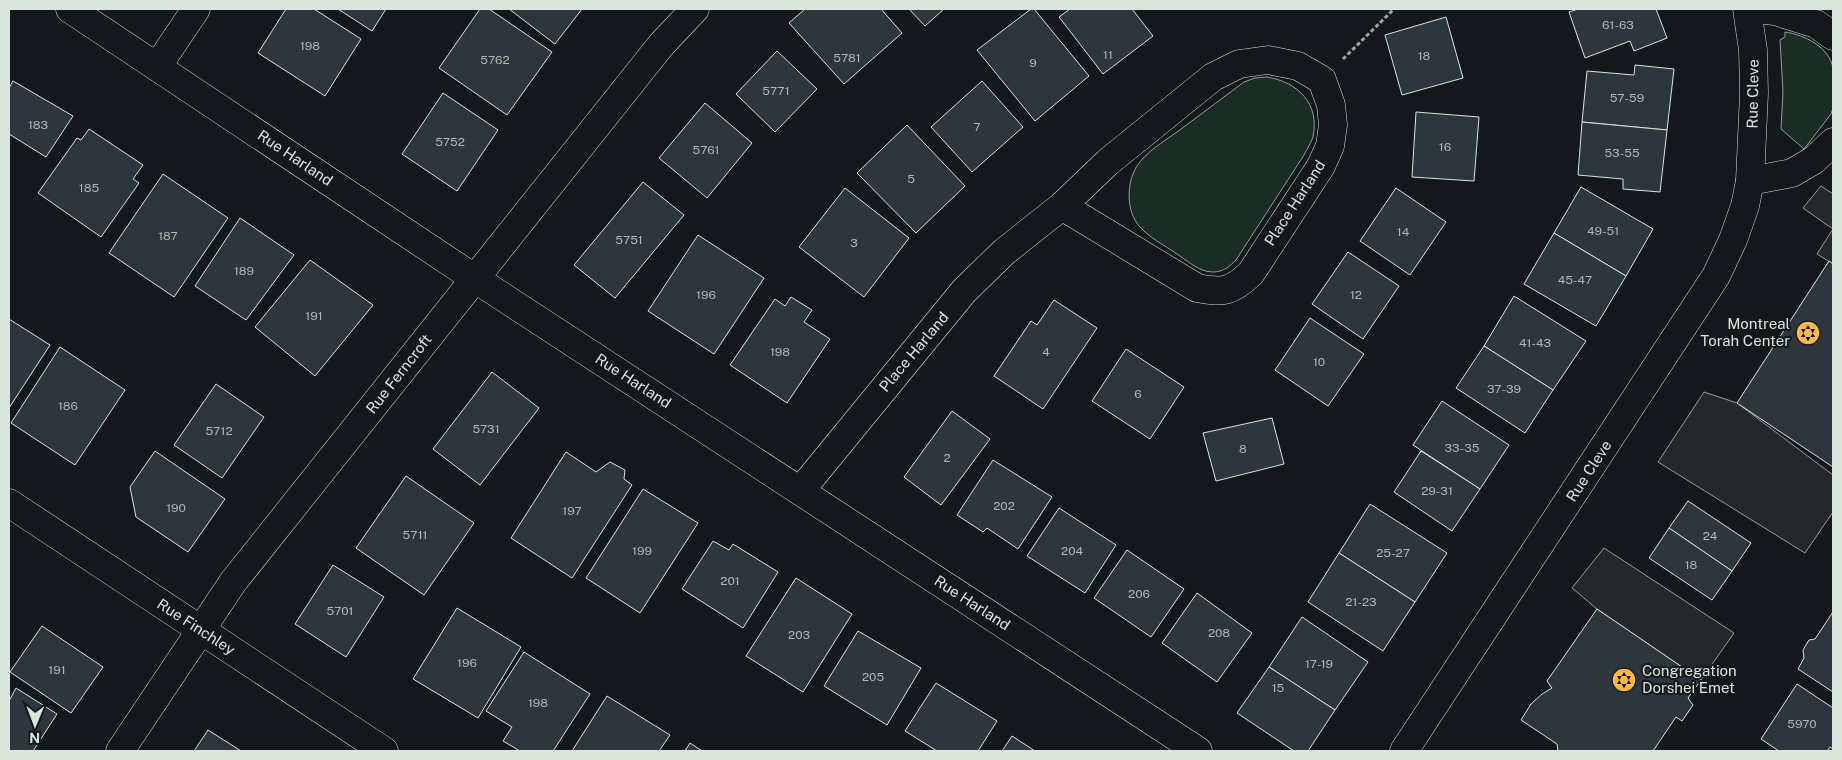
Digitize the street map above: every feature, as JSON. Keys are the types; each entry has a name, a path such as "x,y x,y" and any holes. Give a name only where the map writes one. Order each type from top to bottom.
{"street":[{"name":"Rue Harland","path":"70,9 474,278 1198,751"},
{"path":"158,67 196,9"},
{"name":"Rue Ferncroft","path":"120,751 233,582 661,45 695,9"},
{"name":"Rue Cleve","path":"1404,751 1716,276 1734,240 1745,206 1750,181 1754,67 1747,9"},
{"path":"1755,9 1775,11 1816,24 1833,36"},
{"name":"Place Harland","path":"801,490 964,291 1004,252 1062,206 1108,162 1213,77 1239,64 1268,60 1298,66 1322,80 1332,104 1333,125 1330,146 1321,166 1250,273 1236,286 1217,292 1197,288 1062,206"},
{"path":"1750,181 1792,173 1814,160 1833,142"},
{"name":"Rue Finchley","path":"9,503 384,751"}],"path":[{"path":"1340,62 1394,9"}],"green space":[{"path":"1785,32 1808,39 1821,48 1831,61 1834,73 1833,108 1831,114 1804,149 1781,129 1783,92 1780,40 1785,37"},
{"path":"1267,77 1288,84 1304,96 1313,114 1313,137 1304,155 1236,260 1223,270 1208,272 1194,266 1153,238 1135,221 1129,197 1133,173 1150,152 1244,82 1255,78"}],"shaded area":[{"path":"1821,186 1833,194 1833,229 1803,208"},
{"path":"1833,229 1833,264 1817,254"},
{"path":"1704,392 1737,403 1833,475 1833,512 1805,553 1658,462"},
{"path":"1604,548 1734,633 1701,680 1597,609 1572,588"}],"building":[{"path":"286,9 314,9 361,39 325,96 258,53"},
{"path":"338,9 386,9 372,31"},
{"path":"480,9 489,9 552,52 507,115 439,68"},
{"path":"509,9 582,9 555,44"},
{"path":"805,9 881,9 902,33 844,84 789,23"},
{"path":"909,9 944,9 925,26"},
{"path":"1031,9 1034,9 1089,76 1035,121 977,50"},
{"path":"1070,9 1132,9 1153,36 1103,74 1059,17"},
{"path":"1578,9 1656,9 1667,38 1634,51 1630,41 1585,58 1569,12"},
{"path":"1446,17 1463,78 1402,95 1385,35"},
{"path":"777,51 817,89 775,132 736,94"},
{"path":"1635,65 1674,69 1667,130 1582,122 1587,71 1634,75"},
{"path":"13,81 73,116 46,157 9,134 9,88"},
{"path":"982,81 1023,127 972,172 931,127"},
{"path":"443,93 498,130 457,191 402,154"},
{"path":"705,103 752,143 707,198 659,158"},
{"path":"1416,112 1479,117 1474,181 1412,177"},
{"path":"1582,122 1667,130 1660,192 1623,189 1623,179 1578,175"},
{"path":"907,125 965,186 916,233 857,173"},
{"path":"89,129 143,165 133,179 139,183 101,237 38,193 77,138 81,140"},
{"path":"163,174 228,218 174,297 109,253"},
{"path":"643,182 684,215 615,298 574,265"},
{"path":"1581,187 1653,229 1626,276 1554,233"},
{"path":"845,188 909,238 864,297 799,247"},
{"path":"1396,188 1446,222 1410,275 1360,241"},
{"path":"240,218 294,255 246,320 195,286"},
{"path":"1554,233 1626,276 1596,326 1524,284"},
{"path":"698,235 764,278 714,354 648,311"},
{"path":"1348,252 1399,286 1363,339 1312,304"},
{"path":"310,260 373,305 315,376 255,327"},
{"name":"Montreal Torah Center","path":"1829,261 1833,264 1833,467 1737,403"},
{"path":"1514,296 1586,341 1553,390 1484,346"},
{"path":"791,297 812,310 804,322 830,339 787,403 730,365 775,299 785,306"},
{"path":"1054,300 1097,328 1043,409 994,376 1031,321 1037,325"},
{"path":"1310,318 1364,354 1328,406 1275,370"},
{"path":"9,319 50,345 9,408"},
{"path":"1484,346 1553,390 1525,433 1456,388"},
{"path":"60,347 125,390 75,465 11,423"},
{"path":"1126,349 1184,387 1150,439 1092,401"},
{"path":"492,372 539,408 480,485 433,449"},
{"path":"216,384 264,417 222,478 174,445"},
{"path":"1442,401 1509,445 1480,489 1413,445"},
{"path":"952,411 990,439 941,505 904,477"},
{"path":"1272,418 1284,464 1216,481 1203,433"},
{"path":"155,451 225,499 188,552 136,517 130,487"},
{"path":"1421,451 1480,489 1452,531 1394,492"},
{"path":"566,452 596,472 610,462 625,470 624,479 632,485 572,578 511,538"},
{"path":"993,460 1052,497 1018,549 987,528 983,532 957,515"},
{"path":"406,476 474,523 424,595 356,548"},
{"path":"643,489 698,523 640,613 586,578"},
{"path":"1688,501 1751,543 1732,571 1669,528"},
{"path":"1370,504 1447,553 1415,602 1339,553"},
{"path":"1059,508 1116,545 1085,593 1027,556"},
{"path":"1669,528 1732,571 1712,600 1649,558"},
{"path":"713,541 729,550 733,544 778,572 743,628 682,589"},
{"path":"1127,550 1184,589 1151,637 1094,598"},
{"path":"1339,553 1415,602 1383,651 1308,602"},
{"path":"333,565 384,597 346,657 295,624"},
{"path":"796,578 852,614 803,692 746,656"},
{"path":"1197,593 1252,633 1217,682 1162,643"},
{"path":"457,608 521,647 478,718 413,679"},
{"name":"Congregation Dorshei Emet","path":"1597,609 1701,680 1688,698 1693,705 1682,721 1676,717 1653,751 1558,751 1557,744 1521,720 1531,704 1552,688 1547,681"},
{"path":"1833,612 1833,692 1798,669 1804,658 1803,650 1809,640 1815,639"},
{"path":"1302,617 1368,662 1335,710 1269,667"},
{"path":"42,626 103,667 71,713 10,672"},
{"path":"858,631 921,668 887,725 824,686"},
{"path":"524,652 590,694 553,751 520,751 503,741 512,727 486,711"},
{"path":"1269,667 1335,710 1308,751 1294,751 1237,713"},
{"path":"936,683 997,721 978,751 937,751 905,731"},
{"path":"1797,684 1833,708 1833,749 1830,747 1827,751 1779,751 1761,739"},
{"path":"16,688 57,714 33,751 9,751 9,701"},
{"path":"607,696 670,735 659,751 572,751"},
{"path":"208,730 241,751 194,751"},
{"path":"1012,736 1035,751 1002,751"},
{"path":"690,743 702,751 685,751"}],"place":[{"name":"Montreal Torah Center","path":"1808,333"},
{"name":"Congregation Dorshei Emet","path":"1624,680"}]}
